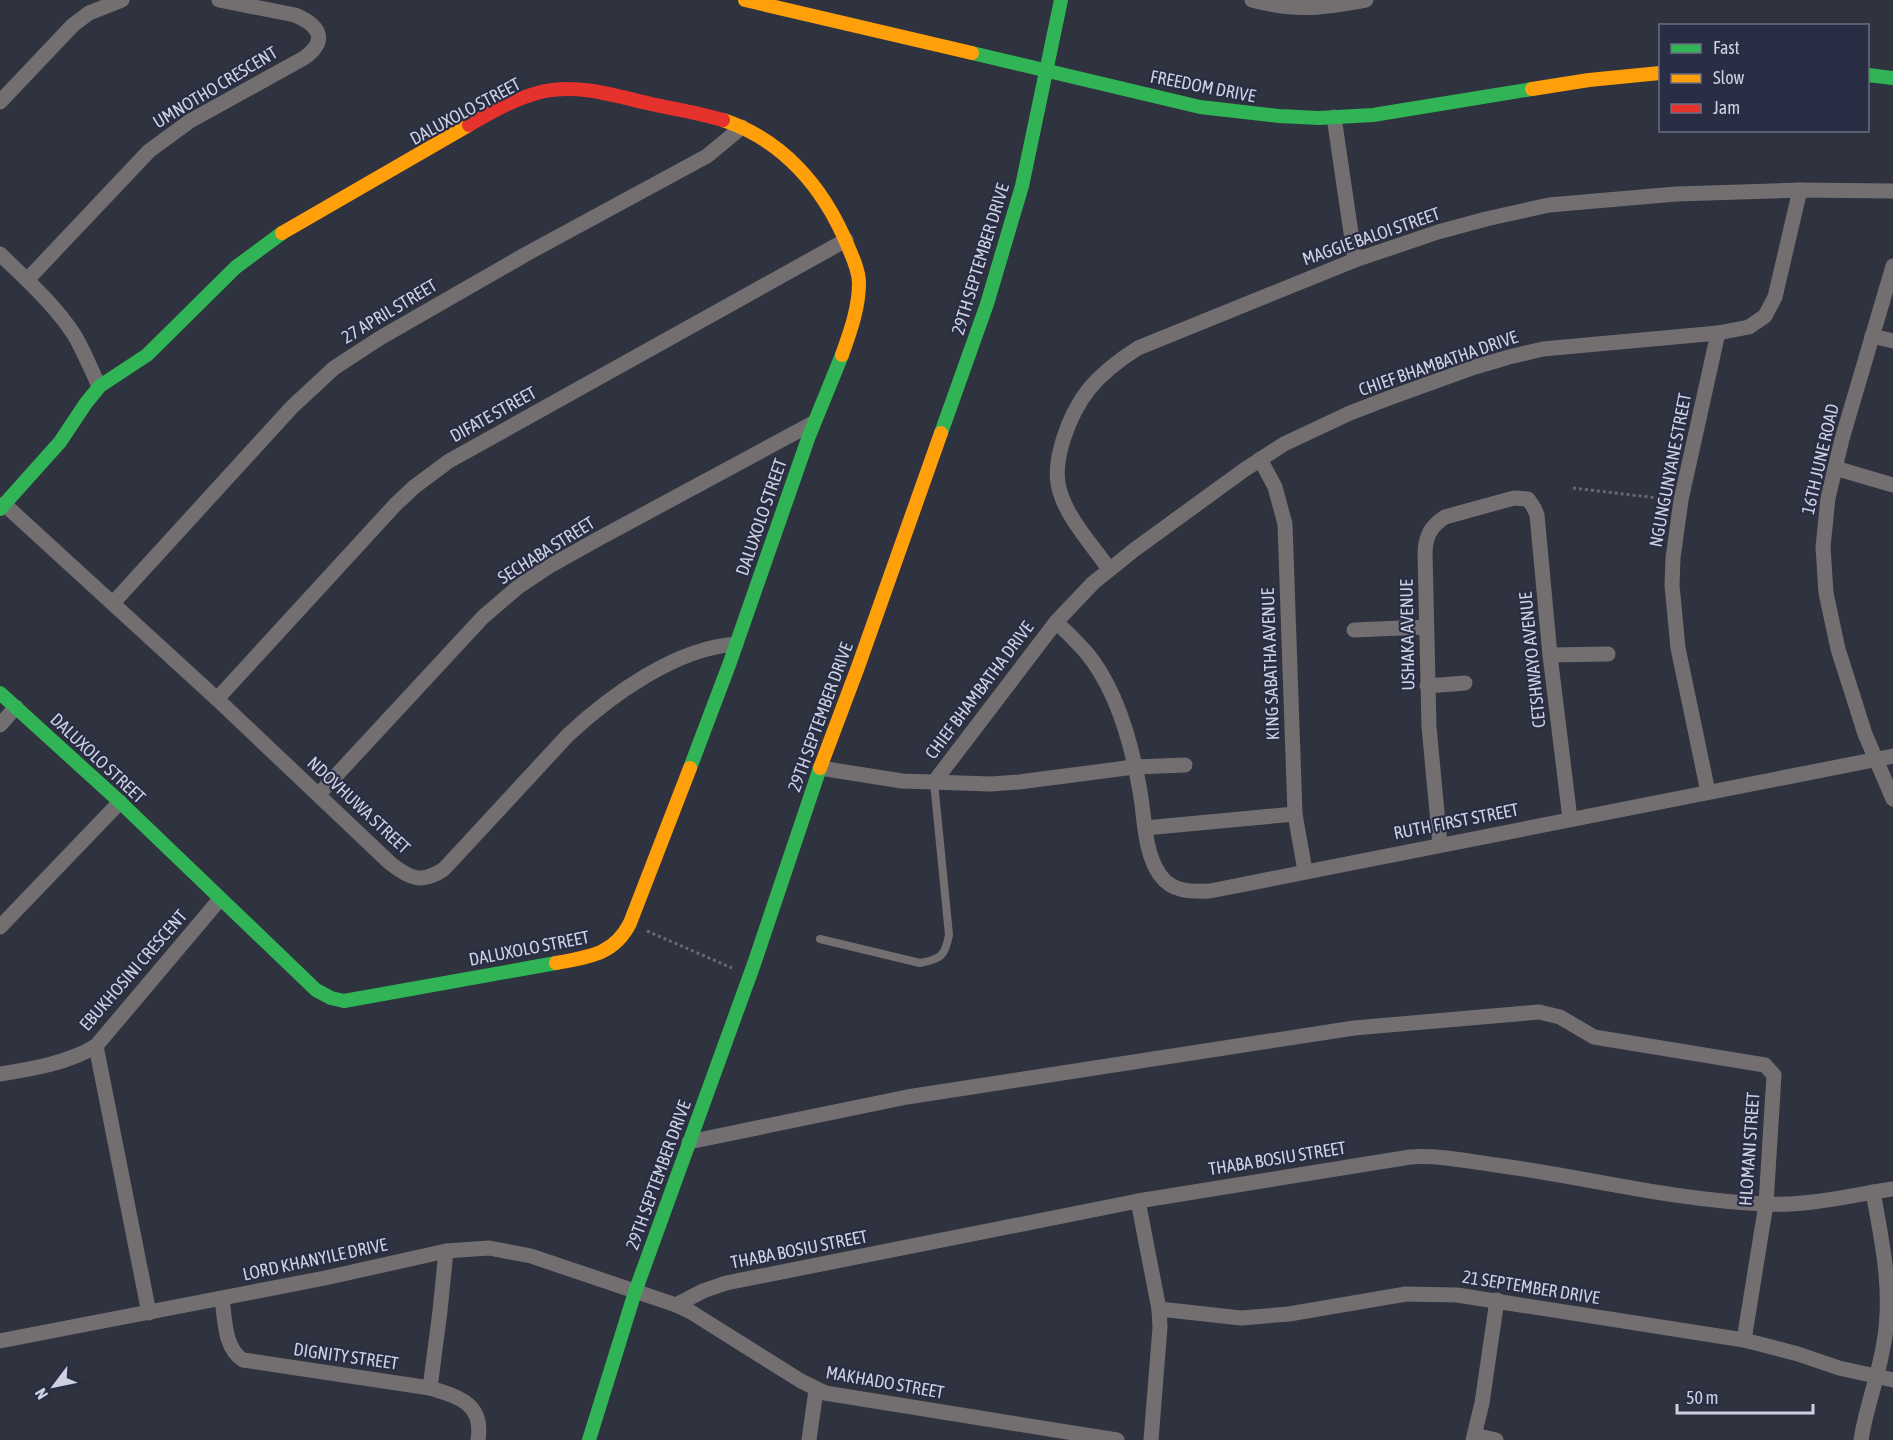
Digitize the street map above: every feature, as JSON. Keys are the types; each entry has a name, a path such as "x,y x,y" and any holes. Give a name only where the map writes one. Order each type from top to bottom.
{"street":[{"path":"0,102 73,25 89,13 122,0"},
{"name":"UMNOTHO CRESCENT","path":"27,279 148,151 189,121 304,58 318,44 320,39 318,34 303,18 219,0"},
{"name":"FREEDOM DRIVE","path":"745,0 1048,72 1225,111 1281,117 1380,114 1564,83 1659,73"},
{"name":"29TH SEPTEMBER DRIVE","path":"589,1440 634,1292 750,976 820,768 987,304 1022,186 1048,72 1061,0"},
{"path":"1252,0 1272,6 1306,9 1366,0"},
{"path":"1869,75 1893,78"},
{"name":"DALUXOLO STREET","path":"0,693 120,802 316,990 331,998 344,1001 592,956 616,945 623,938 630,923 736,644 813,423 850,330 859,280 846,240 817,188 795,163 774,145 742,127 703,115 582,89 552,90 506,105 279,235 249,256 222,280 149,353 99,386"},
{"path":"1334,117 1355,260"},
{"name":"27 APRIL STREET","path":"113,603 292,407 334,368 364,347 518,258 707,156 742,127"},
{"name":"CHIEF BHAMBATHA DRIVE","path":"934,782 1056,622 1076,600 1109,569 1284,444 1350,414 1475,367 1509,357 1543,349 1577,345 1718,333 1749,327 1758,322 1772,306 1775,297 1800,190"},
{"name":"MAGGIE BALOI STREET","path":"1109,569 1069,512 1060,493 1057,463 1070,422 1088,391 1120,359 1138,348 1355,260 1448,230 1549,205 1676,194 1800,190 1893,191"},
{"name":"DIFATE STREET","path":"217,699 395,505 432,472 846,240"},
{"path":"0,254 27,279 63,319 99,386 59,443 2,506"},
{"name":"16TH JUNE ROAD","path":"1893,266 1849,413 1828,498 1824,524 1823,570 1838,650 1875,760 1893,799"},
{"name":"NGUNGUNYANE STREET","path":"1708,792 1683,676 1672,585 1673,558 1681,500 1718,333"},
{"path":"1872,336 1893,341"},
{"name":"SECHABA STREET","path":"319,794 483,618 518,587 598,539 813,423"},
{"name":"KING SABATHA AVENUE","path":"1260,459 1275,487 1284,524 1294,814 1305,871"},
{"path":"1835,468 1893,485"},
{"name":"USHAKA AVENUE","path":"1440,844 1431,759 1427,686 1425,543 1431,528 1445,518 1514,498 1528,499"},
{"name":"CETSHWAYO AVENUE","path":"1528,499 1537,515 1550,655 1570,819"},
{"name":"NDOVHUWA STREET","path":"2,506 113,603 399,870 416,878 425,879 435,875 453,861 547,758 587,718 610,700 658,669 699,650 716,645 736,644"},
{"name":"CHIEF BHAMBATHA DRIVE","path":"820,768 875,778 982,784 1019,782 1134,767 1117,708 1108,687 1085,651 1056,622"},
{"path":"1354,630 1426,627"},
{"path":"1550,655 1608,654"},
{"path":"1427,686 1465,683"},
{"path":"0,725 16,707"},
{"name":"RUTH FIRST STREET","path":"1134,767 1145,828 1155,866 1172,886 1180,890 1210,891 1893,756"},
{"path":"1134,767 1185,765"},
{"path":"0,927 120,802"},
{"path":"1145,828 1294,814"},
{"name":"EBUKHOSINI CRESCENT","path":"0,1074 32,1069 82,1054 96,1046 220,899"},
{"name":"HLOMANI STREET","path":"689,1142 907,1097 1354,1028 1539,1012 1560,1017 1594,1037 1765,1065 1774,1075 1766,1204 1744,1340"},
{"path":"96,1046 149,1313"},
{"name":"THABA BOSIU STREET","path":"676,1305 726,1283 1137,1201 1388,1160 1427,1156 1520,1168 1665,1193 1766,1204 1810,1203 1893,1189"},
{"path":"1861,1440 1885,1340 1887,1316 1885,1264 1873,1192"},
{"path":"1137,1201 1159,1309 1160,1327 1151,1440"},
{"name":"LORD KHANYILE DRIVE","path":"0,1341 222,1299 446,1251 489,1248 531,1256 634,1292"},
{"path":"430,1388 446,1251"},
{"name":"MAKHADO STREET","path":"634,1292 691,1312 816,1390 825,1393 1117,1440"},
{"name":"21 SEPTEMBER DRIVE","path":"1159,1309 1241,1318 1289,1314 1406,1294 1457,1295 1744,1340 1798,1354 1839,1368 1893,1380"},
{"name":"DIGNITY STREET","path":"222,1299 230,1343 233,1350 243,1360 430,1388 461,1398 471,1407 477,1417 478,1440"},
{"path":"1496,1440 1474,1438 1482,1403 1497,1300"},
{"path":"809,1440 816,1390"}],"lane":[{"path":"820,939 920,963 936,960 946,951 949,935 934,782"}],"path":[{"path":"1573,488 1681,500"},
{"path":"630,923 750,976"}],"traffic: fast":[{"path":"941,433 987,304 1022,186 1061,0"},
{"path":"972,53 1200,107 1279,116 1319,118 1373,115 1532,89"},
{"path":"1869,75 1893,78"},
{"path":"0,509 60,442 100,386 147,355 236,267 282,233"},
{"path":"690,768 729,665 809,436 842,355"},
{"path":"0,693 120,802 316,990 331,998 344,1001 556,963"},
{"path":"589,1440 635,1292 754,964 820,768"}],"traffic: slow":[{"path":"745,0 972,53"},
{"path":"1532,89 1589,80 1659,73"},
{"path":"723,120 745,129 782,153 813,185 837,223 855,263 859,283 856,311 842,355"},
{"path":"282,233 469,125"},
{"path":"820,768 941,433"},
{"path":"556,963 599,953 624,934 690,768"}],"traffic: jam":[{"path":"469,125 515,101 558,89 585,90 612,95 723,120"}]}
